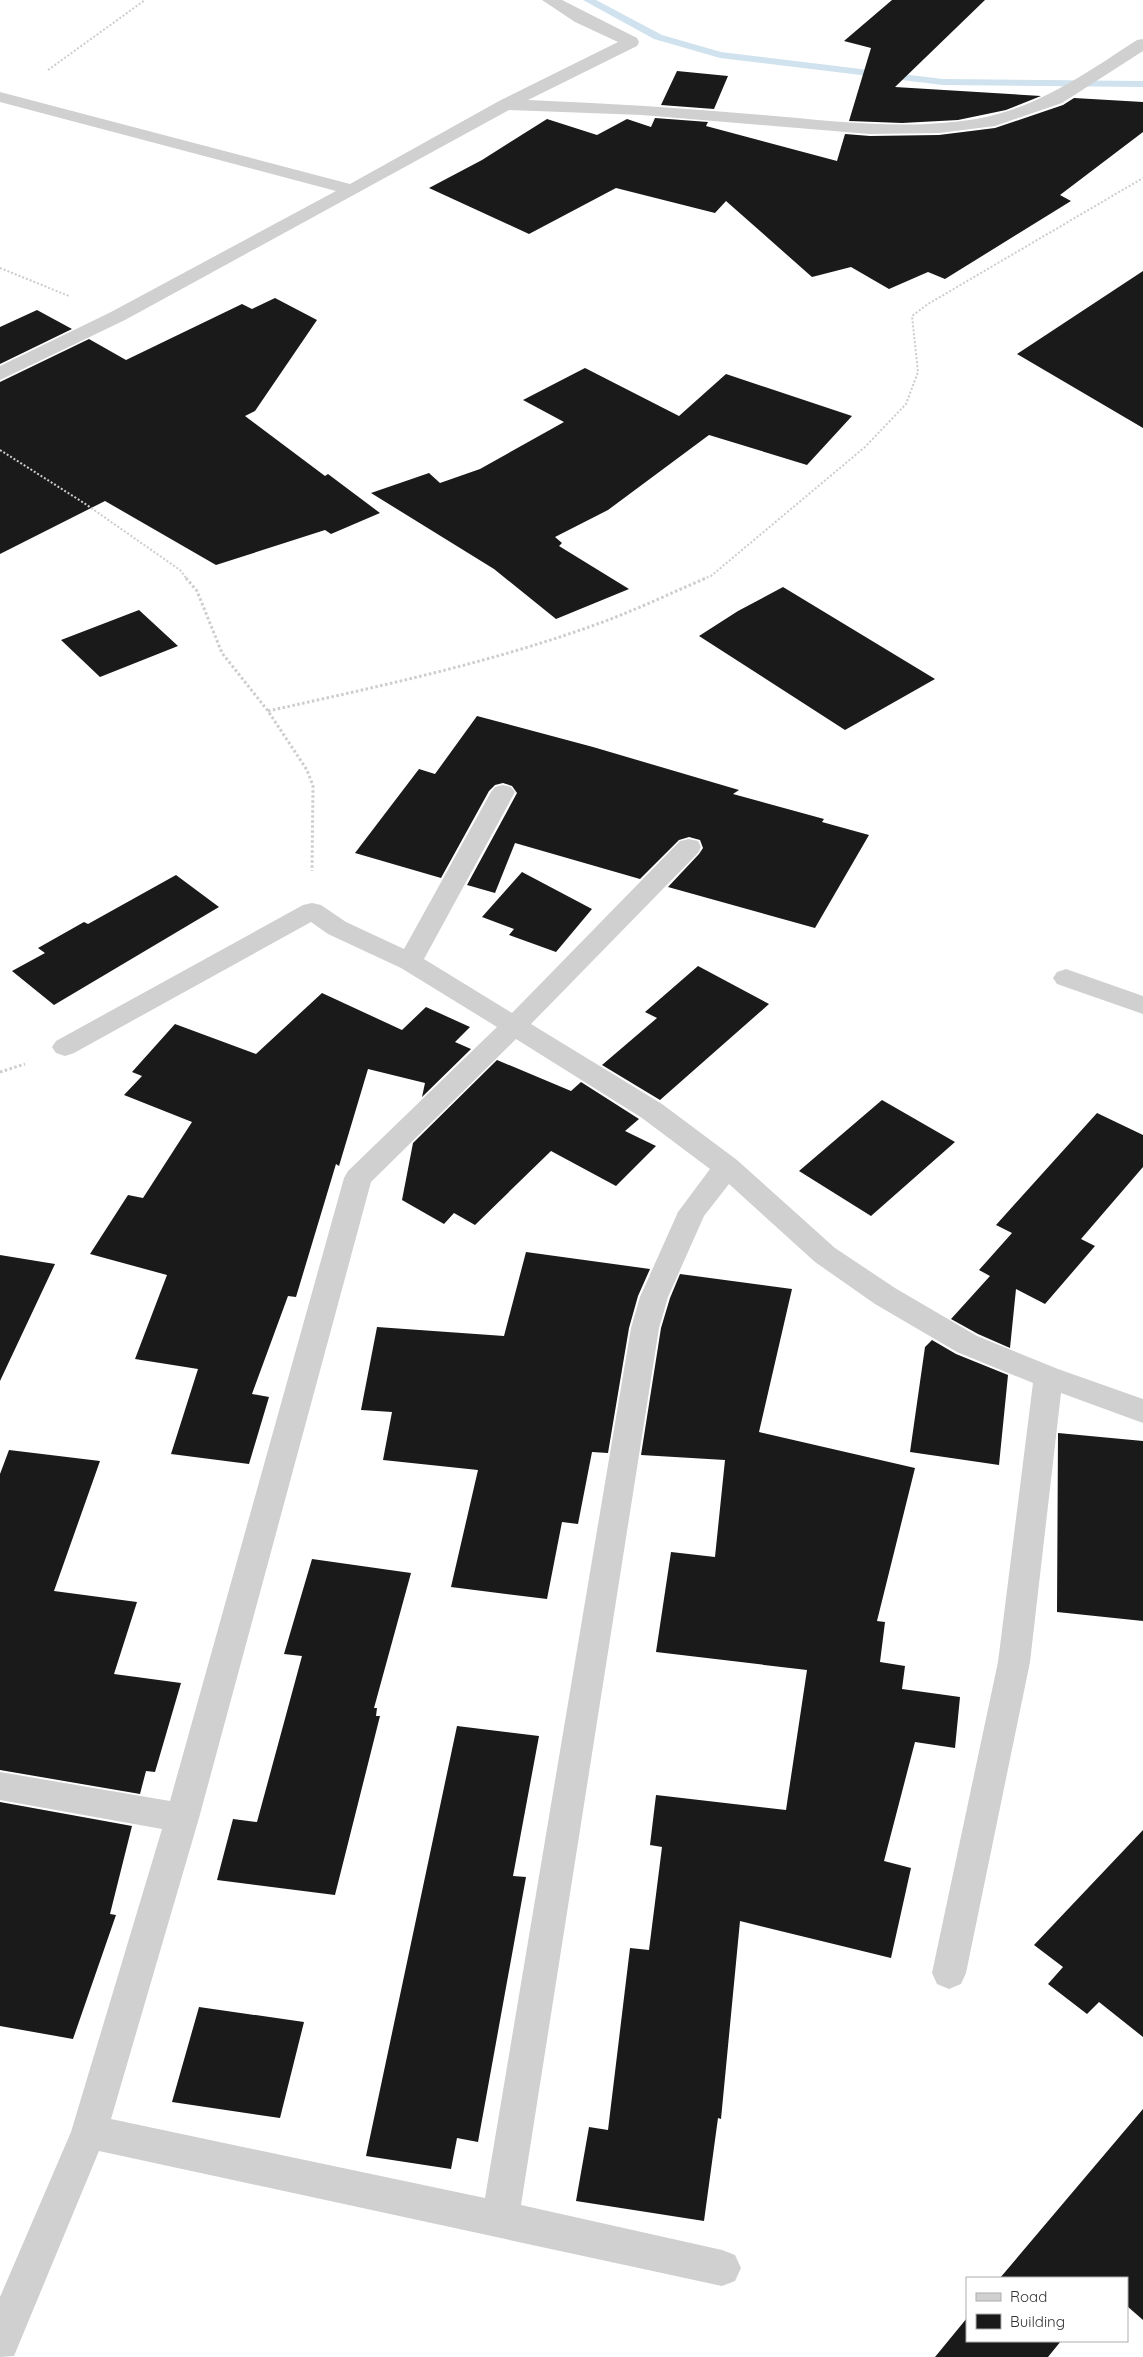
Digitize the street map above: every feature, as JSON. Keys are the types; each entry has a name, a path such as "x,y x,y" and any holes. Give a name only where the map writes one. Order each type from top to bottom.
{"street":[{"path":"0,374 118,316 505,105 631,42 581,18 550,0"},
{"path":"505,105 642,110 870,129 939,128 990,122 1056,99 1143,44"},
{"path":"4,98 352,190"},
{"path":"410,962 503,792"},
{"path":"0,2342 89,2132 182,1818 358,1178 514,1026 689,847"},
{"path":"65,1047 312,911 337,928 410,962 652,1111 727,1167 825,1255 885,1296 967,1344 1048,1377 1143,1411"},
{"path":"1066,978 1143,1005"},
{"path":"500,2219 645,1328 654,1297 692,1212 727,1167"},
{"path":"949,1973 1014,1662 1048,1377"},
{"path":"0,1786 182,1818"},
{"path":"89,2132 722,2268"}],"path":[{"path":"4,98 145,0"},
{"path":"268,711 394,683 513,651 616,617 711,576 797,506 865,446 906,404 918,372 912,316 928,304 1143,178"},
{"path":"0,268 118,316"},
{"path":"0,450 84,503 180,570 197,591 222,653 268,711 307,770 313,786 312,911"}],"building":[{"path":"892,0 985,0 895,87 1041,96 1006,110 958,120 902,123 849,121 871,48 844,41"},
{"path":"677,71 728,76 714,109 661,105"},
{"path":"1074,98 1143,102 1143,132 1060,195 1071,201 945,279 928,272 889,289 851,267 812,277 726,201 715,213 616,188 529,234 429,188 482,160 547,119 597,135 627,119 651,127 655,118 708,122 706,126 837,161 845,134 870,136 939,135 995,128 1063,105"},
{"path":"1143,271 1143,428 1017,354"},
{"path":"275,298 317,320 255,411 245,416 325,476 328,474 380,513 331,534 325,530 216,565 105,501 0,554 0,382 89,339 126,360 242,304 252,309"},
{"path":"37,310 72,329 0,364 0,327"},
{"path":"585,368 679,416 726,374 852,416 807,465 709,435 608,510 555,537 562,543 559,546 629,589 556,619 494,569 371,493 429,473 440,483 480,469 564,422 523,400"},
{"path":"783,587 935,679 845,730 699,636 738,611"},
{"path":"139,610 178,646 100,677 61,640"},
{"path":"477,716 593,747 739,790 733,794 824,819 822,822 869,835 815,928 668,887 703,848 700,840 689,837 679,840 640,879 515,843 495,893 467,885 517,793 512,786 503,783 495,785 489,791 441,878 355,853 419,769 435,774"},
{"path":"522,872 592,909 556,952 509,935 514,929 482,917"},
{"path":"176,875 219,907 54,1005 12,971 45,953 38,948 84,922 88,924"},
{"path":"698,966 769,1004 660,1100 602,1065 657,1018 645,1012"},
{"path":"322,993 402,1030 426,1007 470,1027 455,1042 471,1049 422,1097 425,1083 368,1069 339,1166 336,1164 296,1297 288,1296 252,1394 269,1397 249,1464 171,1454 198,1369 135,1359 167,1275 90,1254 128,1195 143,1198 192,1122 124,1095 142,1076 132,1072 175,1024 256,1054"},
{"path":"497,1060 571,1091 581,1082 639,1119 625,1131 656,1146 616,1186 551,1151 475,1225 454,1213 444,1224 402,1200 413,1143"},
{"path":"882,1100 955,1142 871,1216 799,1171"},
{"path":"1097,1113 1143,1135 1143,1167 1081,1239 1095,1246 1045,1304 1016,1289 1010,1348 978,1334 951,1319 990,1276 979,1270 1012,1233 996,1225"},
{"path":"526,1252 650,1269 638,1296 629,1328 608,1453 592,1452 578,1524 562,1522 547,1599 451,1587 478,1470 383,1460 392,1412 361,1410 377,1327 504,1336"},
{"path":"0,1255 55,1264 0,1381"},
{"path":"680,1274 792,1289 759,1432 915,1468 877,1621 885,1622 880,1662 905,1666 902,1689 960,1697 955,1748 915,1742 884,1861 911,1868 891,1958 740,1921 721,2119 718,2118 704,2221 576,2201 589,2127 608,2130 630,1948 649,1950 662,1847 650,1845 656,1795 786,1810 807,1670 656,1652 671,1552 715,1557 725,1460 641,1455 661,1328"},
{"path":"932,1340 956,1354 1008,1375 999,1465 910,1452 925,1347"},
{"path":"1058,1433 1143,1441 1143,1621 1057,1612"},
{"path":"9,1450 100,1461 54,1591 137,1602 114,1674 181,1683 155,1772 146,1771 140,1794 0,1770 0,1474"},
{"path":"312,1559 411,1573 374,1708 377,1708 376,1716 380,1716 335,1895 217,1880 233,1819 257,1822 302,1656 284,1654"},
{"path":"457,1726 539,1736 513,1876 526,1877 478,2142 457,2138 451,2169 366,2156"},
{"path":"0,1802 132,1826 110,1914 116,1915 73,2039 0,2026"},
{"path":"1143,1830 1143,2037 1099,2002 1087,2014 1048,1984 1063,1967 1034,1945"},
{"path":"199,2007 304,2022 280,2118 172,2102"},
{"path":"1143,2109 1143,2320 1128,2307 1128,2277 1001,2277"},
{"path":"966,2319 966,2342 1060,2342 1048,2357 935,2357"}],"waterway":[{"path":"588,0 658,37 720,55 943,82 1143,84"}]}
